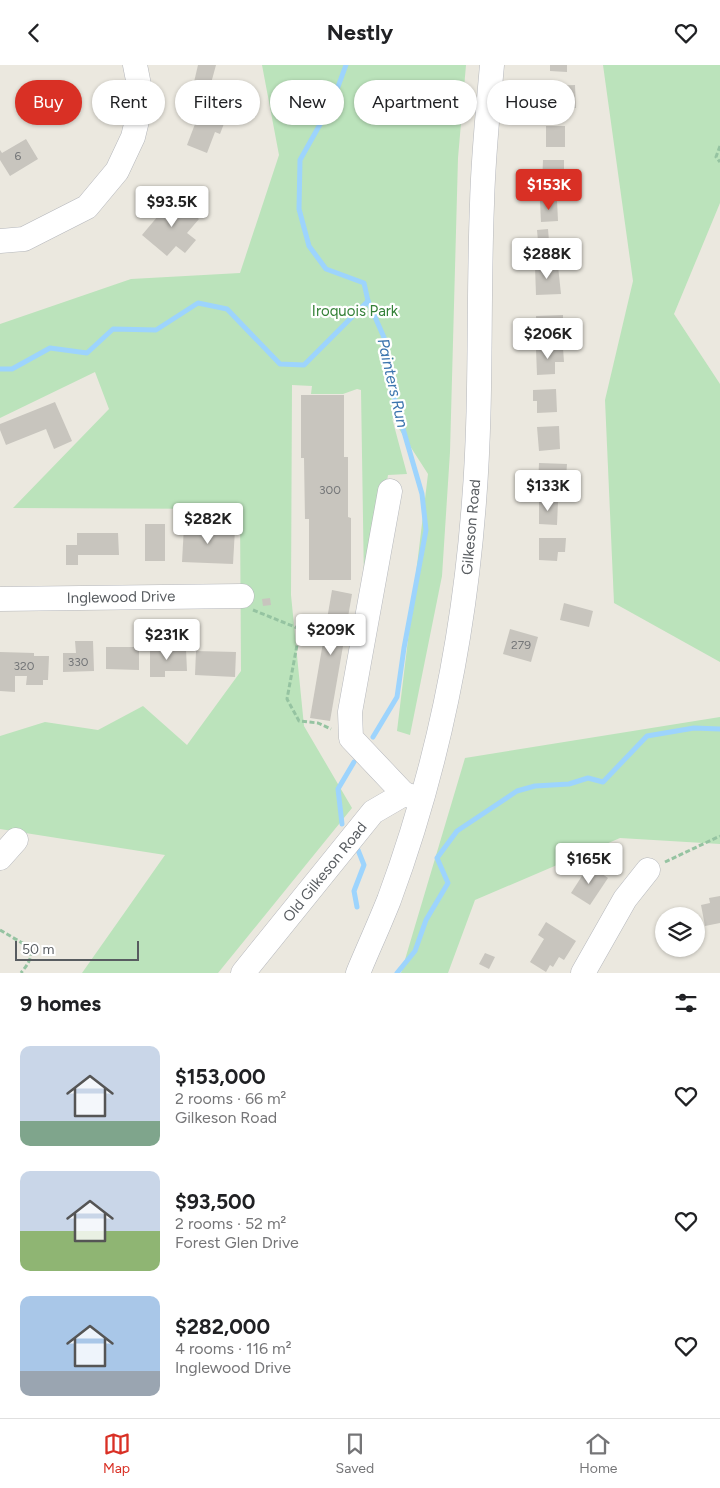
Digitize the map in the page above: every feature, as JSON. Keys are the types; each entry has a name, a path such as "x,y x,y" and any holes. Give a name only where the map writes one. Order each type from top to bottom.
{"street":[{"path":"0,241 24,239 87,207 117,171 133,137 142,100 136,65"},
{"name":"Gilkeson Road","path":"358,973 388,900 413,797 448,695 465,596 478,434 482,203 492,65"},
{"path":"390,491 350,720 352,738 413,797"},
{"name":"Inglewood Drive","path":"0,599 246,602"},
{"name":"Old Gilkeson Road","path":"243,973 373,813 413,797"},
{"path":"0,857 16,839"},
{"path":"583,973 625,899 648,870"}],"path":[{"path":"720,146 716,157 720,162"},
{"path":"246,602 300,629 287,699 299,721 318,723"},
{"path":"648,870 720,836"},
{"path":"0,930 29,947 31,951 30,960 21,973"}],"green space":[{"name":"Iroquois Park","path":"262,65 466,65 465,80 354,80 354,125 461,125 458,158 450,452 442,576 410,735 397,731 428,474 392,418 407,474 388,475 371,575 364,583 361,390 357,389 343,394 311,394 312,386 292,385 291,595 304,726 352,808 218,973 82,973 165,855 0,829 0,736 45,722 98,730 143,706 187,745 241,671 240,509 13,508 109,409 95,372 0,418 0,324 131,279 240,273 279,155 273,125 344,125 344,80 270,80 270,107"},
{"path":"603,65 720,65 720,203 674,314 720,384 720,662 614,603 605,400 633,281"},
{"path":"720,717 720,844 620,838 475,900 448,973 401,973 465,758"}],"building":[{"path":"198,65 216,65 212,80 194,80"},
{"path":"550,65 567,65 567,72 550,71"},
{"path":"195,125 223,125 220,134 215,132 207,153 187,145"},
{"path":"546,126 565,126 565,147 546,147"},
{"path":"26,139 38,159 10,176 0,160 0,150 2,153"},
{"path":"543,160 564,160 564,184 542,184"},
{"path":"174,197 199,219 187,233 196,240 185,253 176,246 167,256 142,235"},
{"path":"557,200 558,221 541,222 540,201"},
{"path":"548,229 549,241 560,240 561,251 539,252 537,230"},
{"path":"535,266 558,266 561,294 536,295"},
{"path":"563,315 563,323 554,324 554,336 537,337 536,316"},
{"path":"563,348 564,362 555,362 555,374 537,375 536,349"},
{"path":"556,389 557,412 537,413 537,401 533,401 533,390"},
{"path":"301,395 344,395 344,457 348,457 348,517 351,518 351,580 309,580 309,519 305,519 304,458 301,458"},
{"path":"55,402 72,441 54,449 46,429 6,445 0,430 0,424"},
{"path":"559,426 560,449 539,451 537,427"},
{"path":"539,463 567,464 566,478 556,477 556,487 538,486"},
{"path":"539,500 558,501 557,525 539,524"},
{"path":"145,524 165,524 165,561 145,561"},
{"path":"184,526 235,529 233,564 182,562"},
{"path":"77,533 118,533 119,555 78,555 78,565 66,565 66,545 77,545"},
{"path":"539,538 566,538 565,552 558,552 557,561 539,560"},
{"path":"332,590 352,594 330,721 310,718"},
{"path":"270,598 271,605 263,606 262,599"},
{"path":"564,603 593,611 589,627 560,620"},
{"path":"510,629 538,637 531,662 503,654"},
{"path":"75,641 93,641 94,671 63,672 63,653 76,653"},
{"path":"106,647 139,647 139,670 106,669"},
{"path":"150,648 186,649 187,671 165,671 165,677 150,677"},
{"path":"196,651 236,652 235,677 195,675"},
{"path":"0,652 34,653 34,656 49,656 48,680 43,680 43,685 26,685 27,676 15,676 15,692 0,691"},
{"path":"589,865 608,878 590,905 571,893"},
{"path":"720,896 720,923 705,926 705,907 701,907 701,905 710,903 709,898"},
{"path":"546,922 576,941 564,960 559,957 553,967 550,965 546,972 530,962 544,939 538,935"},
{"path":"485,953 495,957 489,969 479,964"}],"waterway":[{"name":"Painters Run","path":"346,65 332,103 300,160 299,209 309,246 326,269 364,283 368,301 386,342 395,401 422,494 426,530 397,697 373,737"},
{"path":"0,369 12,369 50,348 87,353 113,329 156,330 198,303 227,309 280,364 304,365 368,301"},
{"path":"397,973 415,951 426,920 448,883 437,858 457,831 517,791 535,786 569,784 588,778 603,782 647,736 694,728 720,729"},
{"name":"Painters Run","path":"342,824 338,789 354,762"},
{"name":"Painters Run","path":"357,907 354,891 364,865 358,850"}]}
